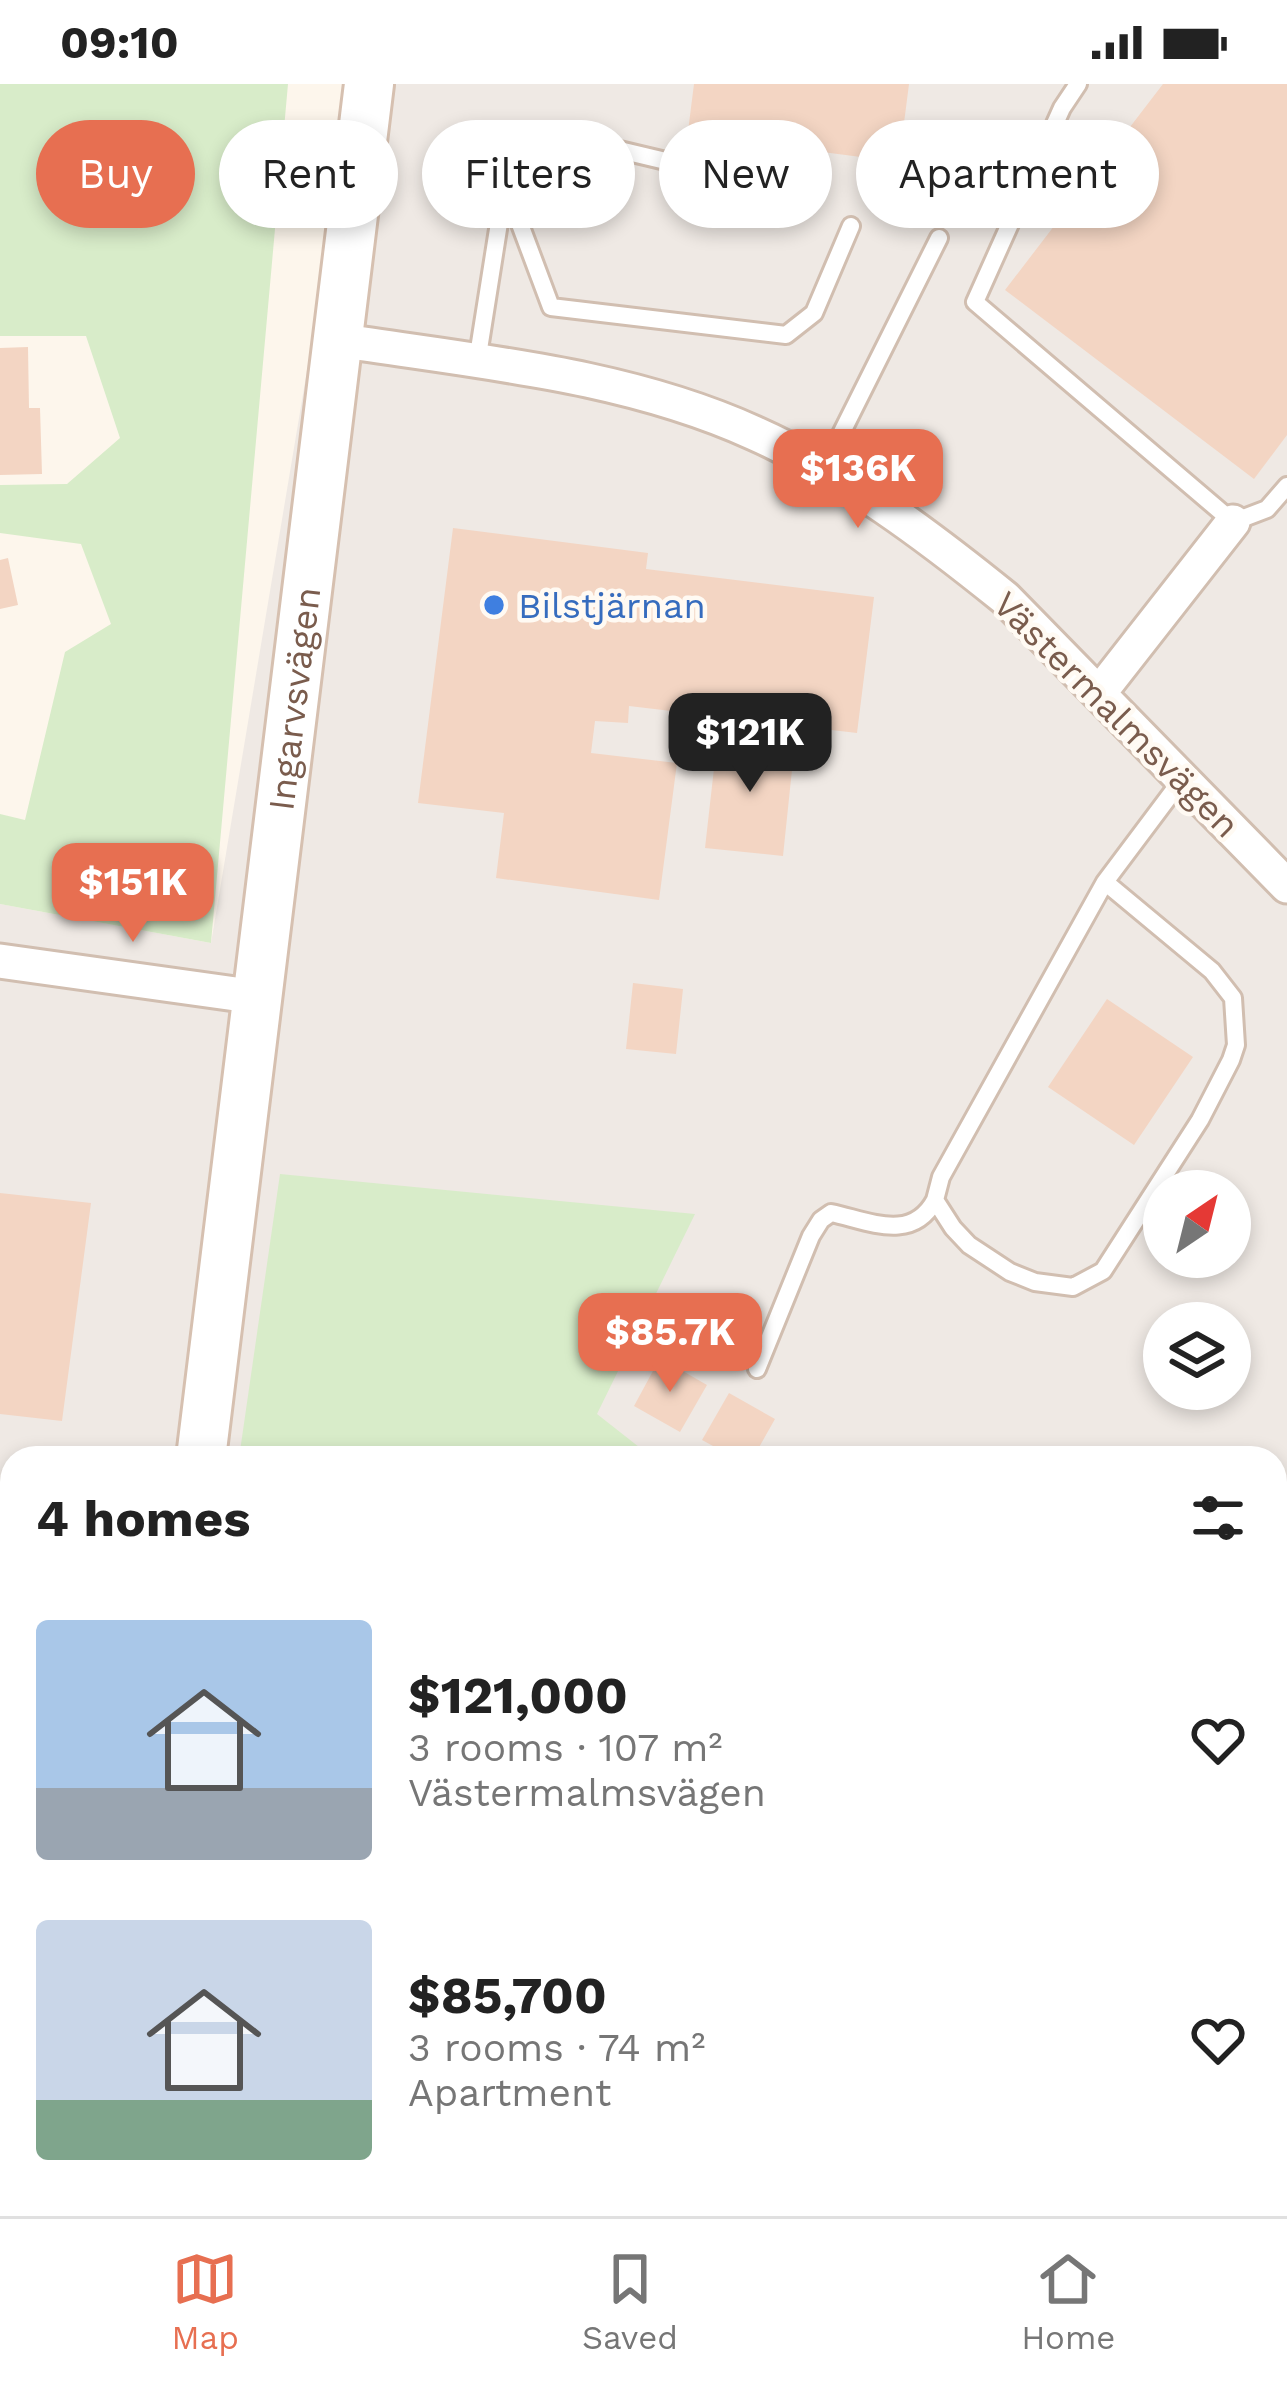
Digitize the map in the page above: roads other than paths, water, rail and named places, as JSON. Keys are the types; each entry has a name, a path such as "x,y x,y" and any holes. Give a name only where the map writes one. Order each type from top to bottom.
{"street":[{"name":"Ingarvsvägen","path":"202,1446 369,84"},
{"name":"Västermalmsvägen","path":"338,340 627,389 754,432 824,469 878,502 988,584 1100,692 1287,886"},
{"path":"1100,692 1233,522"},
{"path":"0,961 257,997"}],"lane":[{"path":"1078,84 1062,108 975,302 1233,522 1267,509 1287,486"},
{"path":"521,228 551,307 786,335 814,313 851,226"},
{"path":"476,362 498,228"},
{"path":"824,469 939,238"},
{"path":"757,1369 820,1220 832,1213 879,1226 907,1225 927,1216 940,1177 1105,882 1183,778"},
{"path":"935,1201 969,1245 1010,1272 1035,1282 1073,1287 1103,1271 1200,1120 1236,1045 1233,998 1212,971 1105,882"}],"place":[{"name":"Bilstjärnan","path":"494,605"}]}
